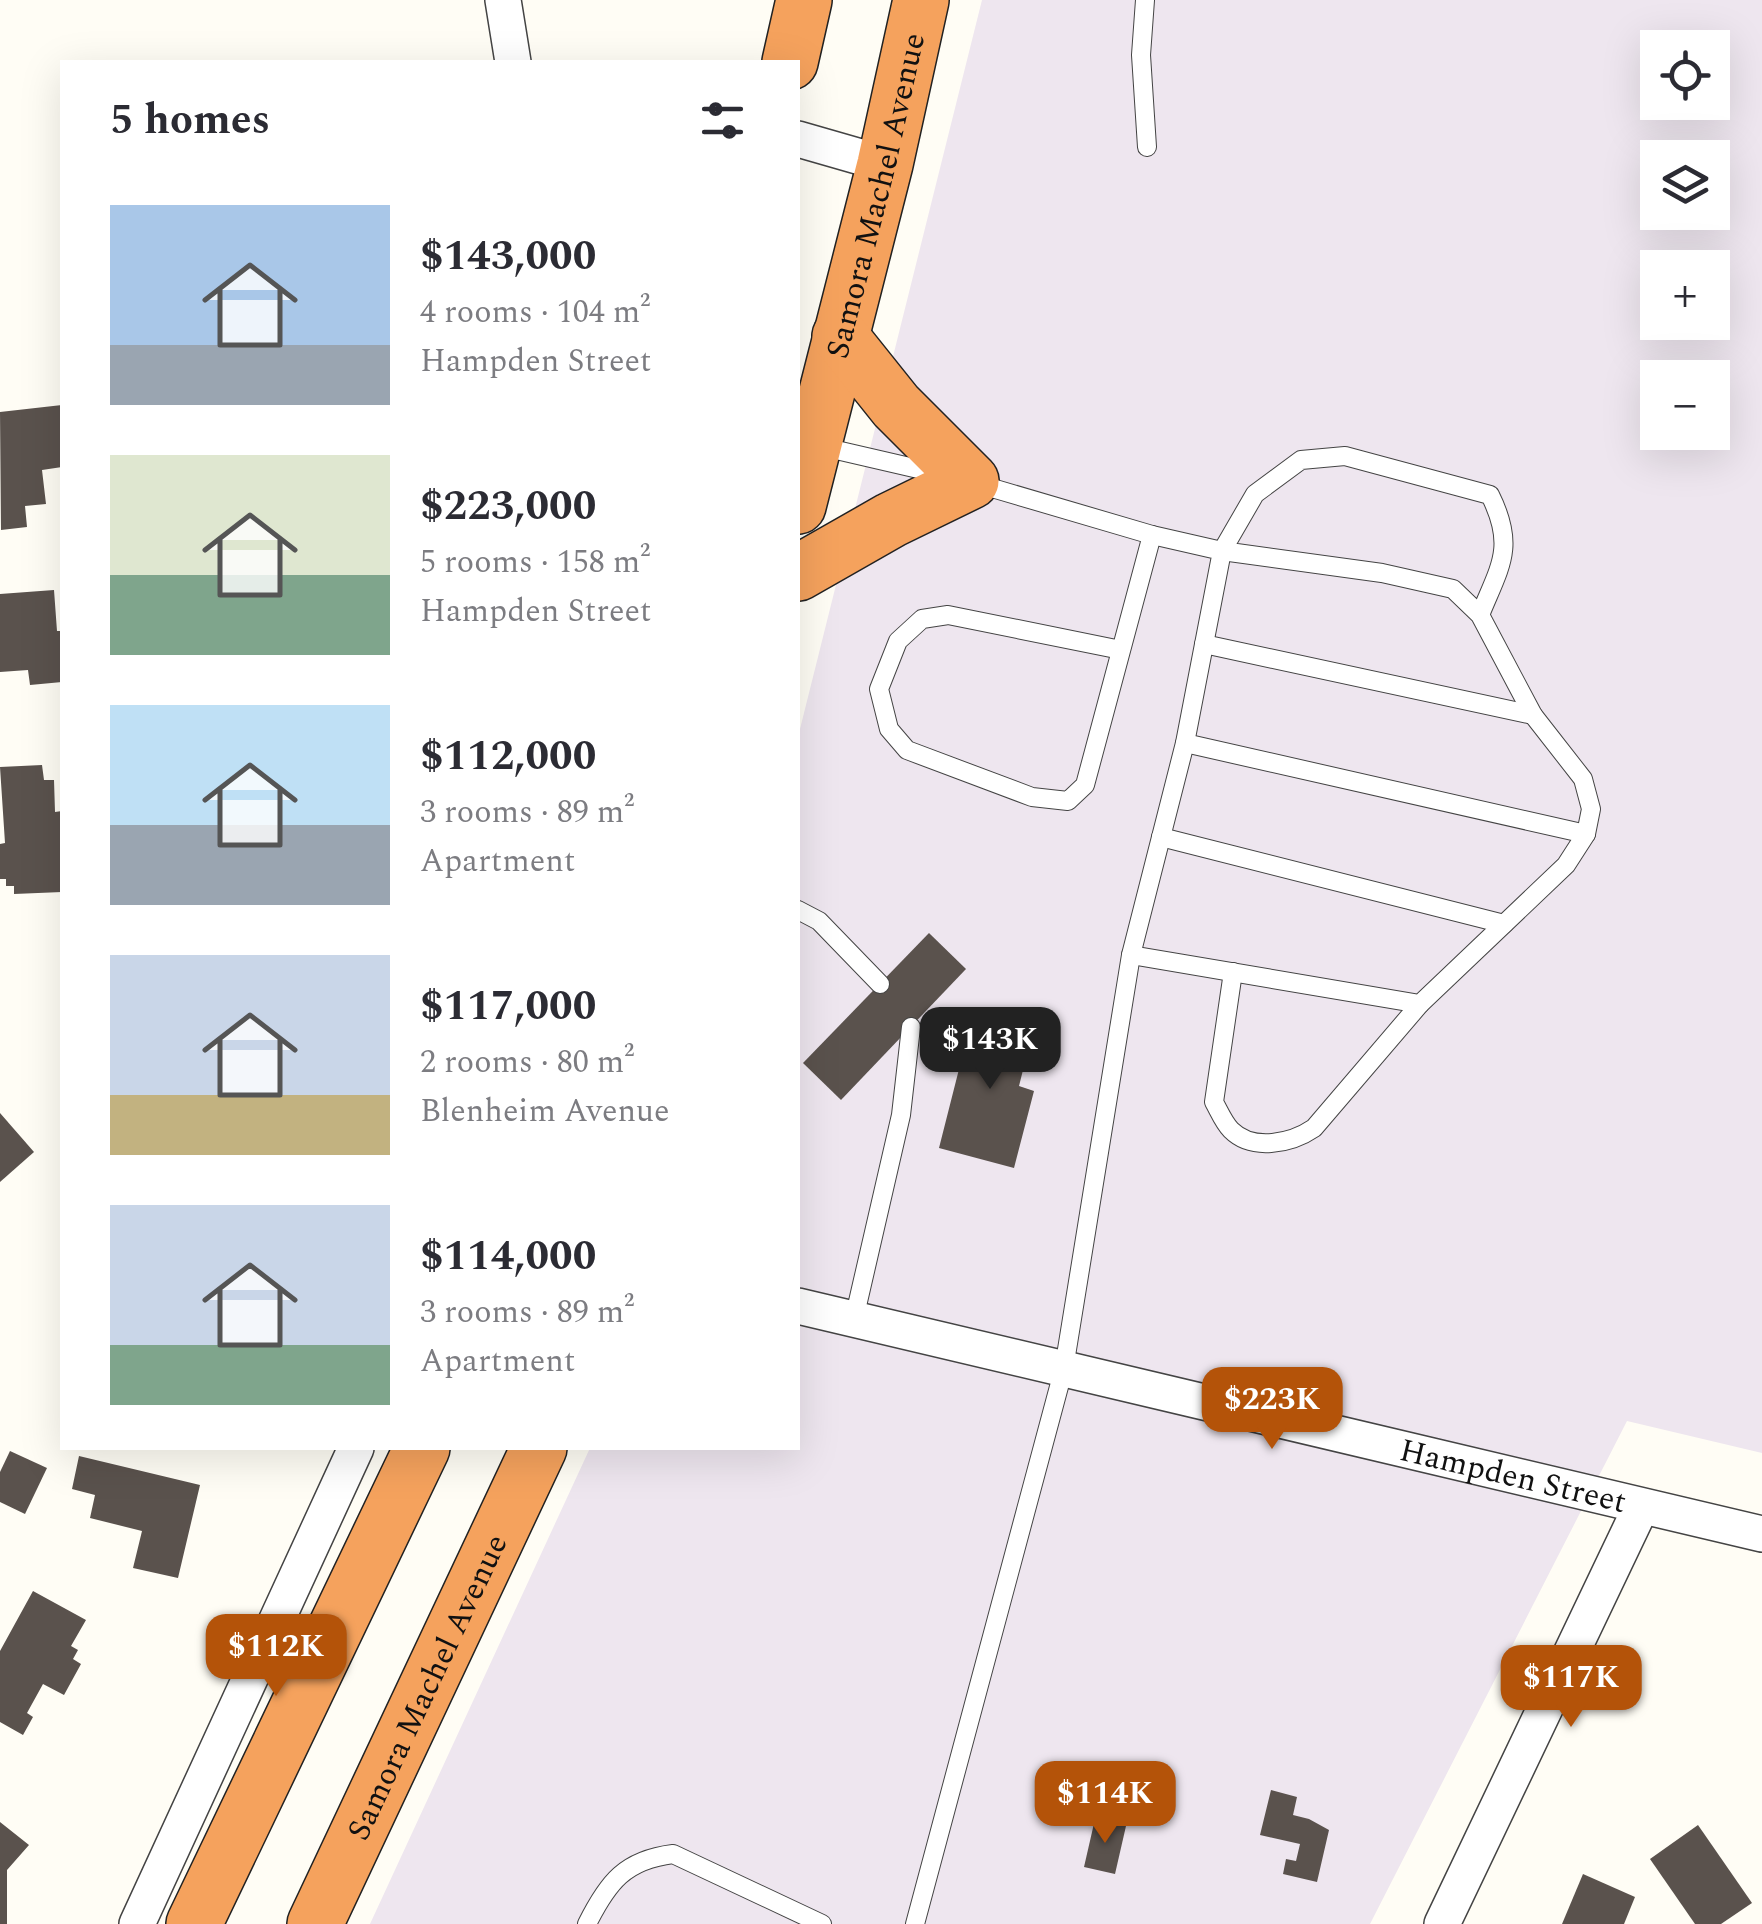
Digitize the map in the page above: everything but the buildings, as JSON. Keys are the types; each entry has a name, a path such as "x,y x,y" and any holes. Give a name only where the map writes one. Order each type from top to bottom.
{"highway":[{"path":"790,60 804,0"},
{"name":"Samora Machel Avenue","path":"800,488 805,443 840,336 885,164 921,0"},
{"path":"800,573 891,520 971,482 896,406 840,336"},
{"path":"194,1924 421,1450"},
{"name":"Samora Machel Avenue","path":"315,1924 538,1450"}],"street":[{"path":"503,0 513,60"},
{"path":"800,140 885,164"},
{"name":"Hampden Street","path":"800,1306 1762,1534"},
{"path":"137,1924 355,1450"},
{"path":"1442,1924 1642,1507"}],"lane":[{"path":"1145,0 1141,55 1146,146"},
{"path":"805,443 971,482 1222,552 1382,573 1452,589 1480,615 1533,715 1583,779 1591,809 1586,834 1566,865 1420,1004 1314,1128 1296,1140 1263,1144 1232,1132 1214,1102 1233,972"},
{"path":"915,1924 1064,1368 1131,956 1185,743 1222,552 1255,494 1302,460 1345,456 1490,495 1499,514 1506,553 1480,615"},
{"path":"1121,650 948,615 922,619 898,641 880,690 889,728 906,750 1032,796 1068,800 1086,784 1152,535"},
{"path":"1204,644 1533,715"},
{"path":"1185,743 1586,834"},
{"path":"1161,837 1504,924"},
{"path":"800,911 819,921 880,984"},
{"path":"1131,956 1420,1004"},
{"path":"854,1319 901,1115 911,1027"},
{"path":"588,1924 602,1894 629,1866 650,1857 673,1854 822,1924"}],"shaded area":[{"path":"982,0 1762,0 1762,1453 1627,1421 1370,1924 370,1924 589,1450 800,1450 800,729"}]}
